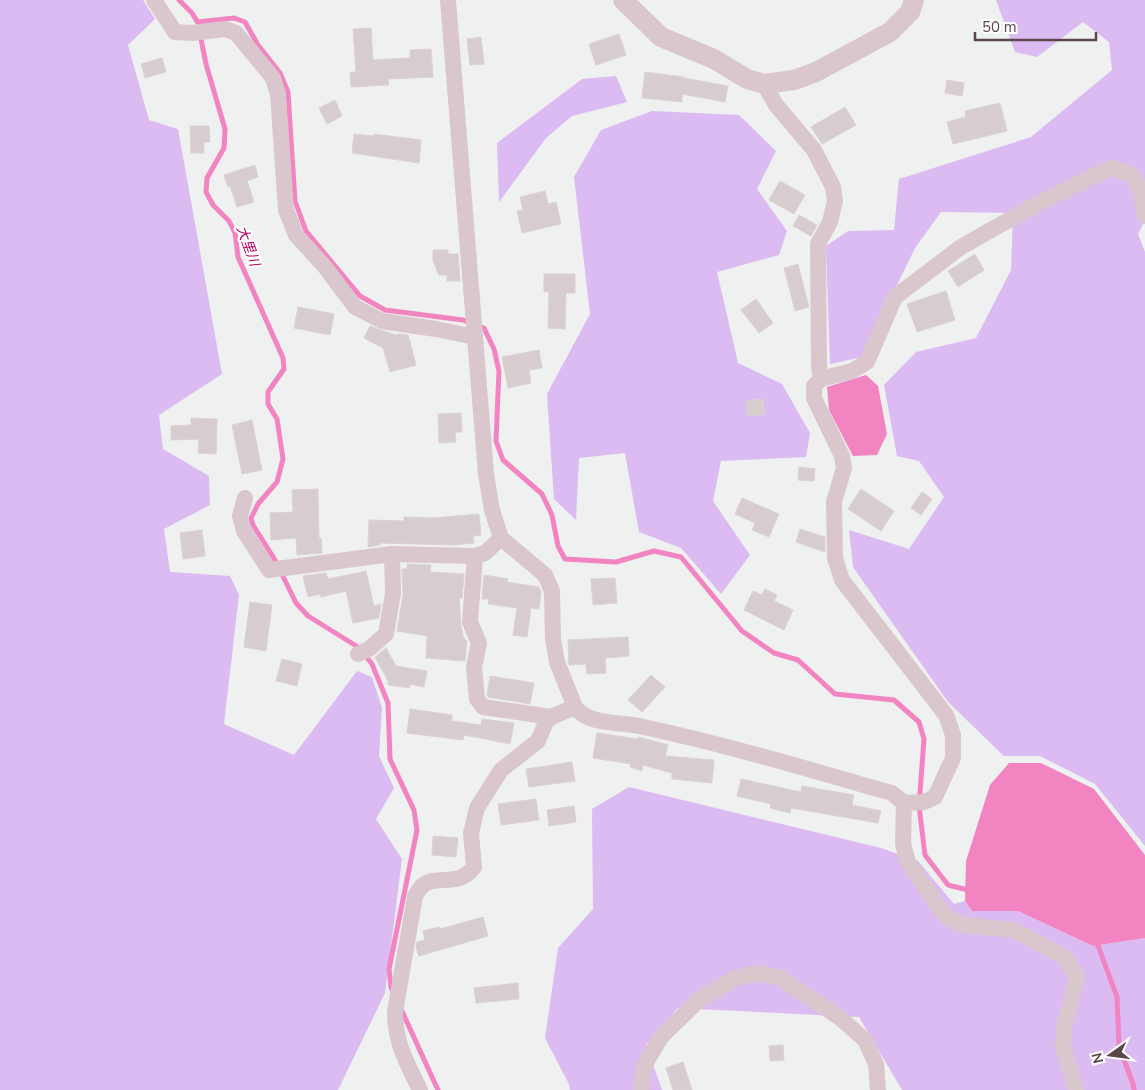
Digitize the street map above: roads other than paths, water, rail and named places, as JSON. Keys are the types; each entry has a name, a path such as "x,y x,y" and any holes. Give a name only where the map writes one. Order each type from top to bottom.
{"street":[{"path":"154,0 175,32 225,29 236,33 273,78 278,94 286,210 296,235 325,267 355,307 382,321 475,337"},
{"path":"448,0 486,474 492,510 501,538 545,575 552,590 554,639 558,662 576,707 580,713 591,719 630,724 706,740 892,793 913,803 935,797 953,758 953,735 946,716 842,580 835,558 834,502 844,468 842,456 814,398 814,386 821,379 852,371 866,362 895,297 962,247 1037,204 1110,168 1130,174 1141,190 1145,216"},
{"path":"623,0 661,37 714,60 747,79 764,84 794,80 816,72 890,32 910,12 914,0"},
{"path":"764,84 776,105 814,150 833,187 835,201 830,222 818,244 819,366 821,379"},
{"path":"245,498 240,516 244,531 276,568 392,554 475,556 485,553 501,538"},
{"path":"364,652 386,634 393,593 392,554"},
{"path":"475,556 470,622 479,643 474,667 477,699 483,707 551,717"},
{"path":"420,1090 400,1048 395,1029 395,1012 415,896 423,886 437,881 459,879 468,876 474,867 471,833 477,808 501,770 538,741 546,722 551,717 576,707"},
{"path":"913,803 903,844 908,862 945,916 963,925 1014,930 1066,958 1077,977 1064,1028 1063,1047 1076,1090"},
{"path":"641,1090 644,1066 661,1037 700,999 736,978 756,973 779,977 840,1018 865,1040 876,1064 878,1090"}],"waterway":[{"name":"大里川","path":"179,0 192,13 198,23"},
{"path":"198,22 234,18 245,22 258,45 280,73 288,92 295,201 306,231 360,296 385,310 463,320 484,328 494,349 499,371 496,441 503,460 542,494 552,515 558,546 565,559 616,562 654,551 681,557 742,631 774,653 798,660 835,694 894,700 919,722 924,739 919,806 925,855 948,885 972,891"},
{"name":"大里川","path":"200,34 206,64 225,129 224,148 207,178 206,192 213,205 229,221 235,233 238,257 283,358 284,369 268,392 268,404 277,419 283,459 277,482 258,504 251,518 253,525 275,560 296,603 308,616 358,647 372,664 388,703 390,759 414,810 417,830 389,969 393,992"},
{"path":"1096,940 1117,997 1119,1046 1134,1090"},
{"path":"401,1009 438,1090"}]}
